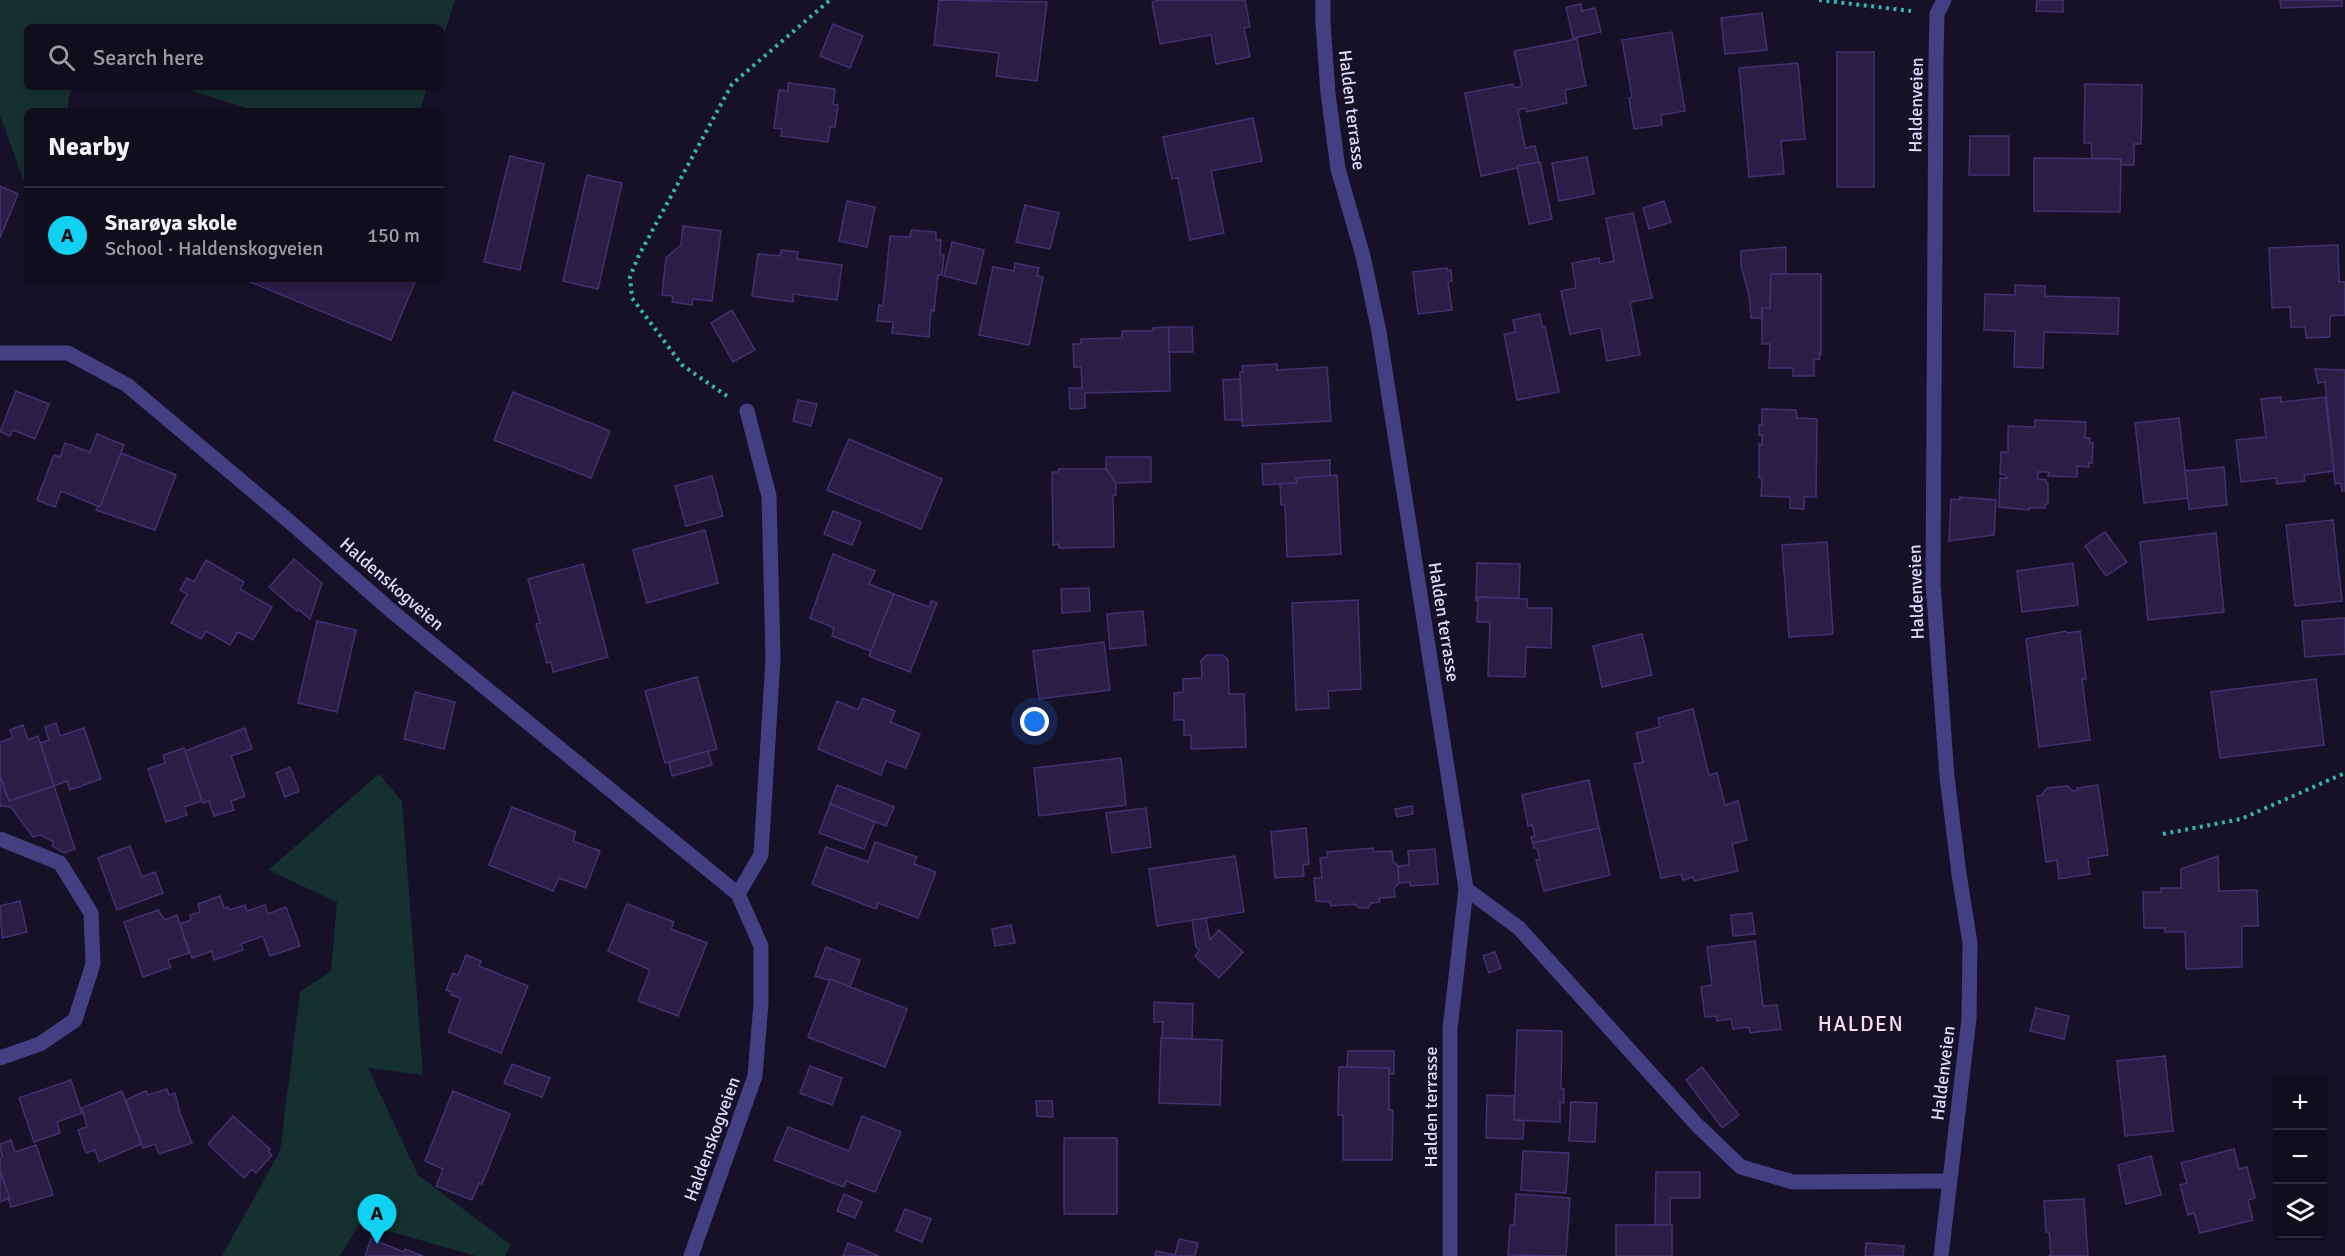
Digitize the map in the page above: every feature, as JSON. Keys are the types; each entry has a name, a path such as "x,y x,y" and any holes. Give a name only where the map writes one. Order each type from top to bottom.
{"street":[{"name":"Halden terrasse","path":"1323,0 1328,93 1338,168 1364,256 1379,332 1466,889 1450,1029 1450,1256"},
{"name":"Haldenveien","path":"1941,7 1934,251 1934,584 1947,777 1970,943 1969,1019 1948,1181 1941,1256"},
{"name":"Haldenskogveien","path":"0,352 68,353 127,385 395,614 738,894 761,946 761,1003 755,1076 691,1256"},
{"path":"738,894 761,855 773,659 769,496 747,411"},
{"path":"0,839 60,863 91,913 93,964 75,1020 40,1044 0,1058"},
{"path":"1466,889 1520,928 1697,1125 1741,1167 1793,1182 1948,1181"}],"path":[{"path":"747,411 682,365 632,298 630,277 638,257 732,84 830,0"},
{"path":"1819,0 1941,7"},
{"path":"2163,834 2241,819 2345,773"}],"green space":[{"path":"0,0 455,0 444,35 444,24 24,24 24,90 70,90 68,108 24,108 24,182 0,115"},
{"path":"189,90 426,90 421,108 246,108"},
{"path":"379,774 402,801 423,1075 368,1068 418,1175 511,1245 505,1256 476,1256 360,1223 340,1256 222,1256 280,1151 300,992 331,971 337,902 268,870"}],"building":[{"path":"939,0 1047,2 1037,81 996,76 999,53 934,45"},
{"path":"1160,0 1245,0 1250,27 1244,28 1250,57 1216,64 1211,35 1160,44 1152,2"},
{"path":"2037,0 2063,0 2063,12 2036,11"},
{"path":"2280,0 2342,0 2342,6 2281,8"},
{"path":"1581,4 1582,11 1595,8 1601,32 1573,38 1566,7"},
{"path":"1762,13 1767,50 1725,54 1721,18"},
{"path":"833,24 863,36 850,68 820,56"},
{"path":"1672,32 1685,111 1661,115 1662,125 1634,129 1629,98 1632,97 1622,40"},
{"path":"1577,39 1586,86 1565,90 1567,103 1527,112 1525,108 1518,110 1525,148 1535,146 1539,163 1481,176 1465,93 1513,84 1514,88 1522,86 1514,51"},
{"path":"1837,52 1874,52 1874,187 1837,187"},
{"path":"1798,63 1805,139 1781,141 1784,174 1749,177 1739,68"},
{"path":"788,83 835,89 833,104 838,105 835,127 830,127 828,142 781,136 782,129 774,128 779,90 788,91"},
{"path":"2085,84 2142,85 2141,144 2134,144 2134,165 2121,165 2121,159 2092,158 2091,143 2084,143"},
{"path":"1253,118 1262,161 1211,171 1224,233 1190,240 1178,178 1172,179 1163,137"},
{"path":"1970,136 2009,136 2009,175 1969,175"},
{"path":"510,156 544,164 520,270 484,262"},
{"path":"1587,157 1594,194 1559,201 1552,163"},
{"path":"2034,158 2121,159 2120,212 2034,211"},
{"path":"1540,162 1552,219 1529,224 1517,166"},
{"path":"587,175 622,183 598,289 563,281"},
{"path":"0,186 18,194 0,238"},
{"path":"847,201 875,207 867,247 839,241"},
{"path":"1664,201 1671,222 1649,229 1643,208"},
{"path":"1025,205 1059,213 1050,249 1016,242"},
{"path":"1633,213 1652,298 1630,302 1640,355 1607,361 1601,328 1570,334 1561,291 1576,288 1572,263 1599,258 1600,264 1614,261 1606,218"},
{"path":"683,226 721,231 712,301 693,299 692,305 672,302 673,296 662,295 666,258 681,245"},
{"path":"911,230 936,232 936,240 941,240 940,254 944,255 942,275 938,275 934,311 931,310 929,337 892,333 893,322 877,321 879,305 883,306 890,236 910,237"},
{"path":"952,242 984,250 976,284 944,276"},
{"path":"2338,245 2339,282 2345,282 2345,315 2330,316 2330,337 2306,338 2305,327 2291,327 2290,307 2272,308 2269,248"},
{"path":"1786,247 1786,274 1771,274 1770,308 1762,308 1762,318 1751,318 1749,295 1741,266 1741,251"},
{"path":"781,250 798,252 797,259 842,265 837,300 793,294 793,302 752,296 758,254 780,256"},
{"path":"1015,263 1039,268 1037,276 1043,277 1029,345 979,335 993,267 1014,271"},
{"path":"1447,268 1448,271 1451,270 1452,281 1448,282 1452,310 1418,314 1413,272"},
{"path":"1771,274 1821,274 1821,354 1819,353 1820,359 1814,360 1814,376 1793,376 1793,368 1769,368 1770,344 1762,344 1762,308 1770,308"},
{"path":"250,282 415,282 391,340"},
{"path":"2015,285 2045,286 2045,296 2119,298 2118,334 2044,332 2043,368 2014,367 2015,331 1984,330 1985,294 2015,295"},
{"path":"732,310 755,350 733,362 711,323"},
{"path":"1540,314 1542,327 1545,326 1559,392 1517,400 1504,334 1516,332 1513,320"},
{"path":"1169,327 1170,391 1085,393 1085,408 1070,409 1069,388 1082,388 1081,367 1074,367 1073,344 1081,344 1081,339 1122,338 1122,331 1153,331 1153,328"},
{"path":"1169,327 1192,327 1193,352 1169,352"},
{"path":"1277,364 1277,370 1327,367 1331,421 1242,426 1240,372 1243,372 1242,366"},
{"path":"2315,369 2345,370 2345,491 2342,491 2341,483 2335,484 2325,382 2318,383"},
{"path":"1240,379 1242,420 1225,420 1223,380"},
{"path":"16,391 49,404 35,439 13,430 10,436 0,432"},
{"path":"513,392 610,431 591,478 494,440"},
{"path":"2281,397 2281,402 2325,397 2334,471 2304,475 2305,481 2277,484 2276,478 2241,482 2236,440 2266,437 2261,399"},
{"path":"798,400 817,404 811,426 793,421"},
{"path":"1762,409 1796,410 1797,418 1817,419 1816,497 1804,497 1804,509 1790,508 1790,497 1761,496 1759,444 1762,445 1762,435 1759,435 1759,425 1762,425"},
{"path":"2179,418 2188,498 2144,503 2135,423"},
{"path":"2035,420 2086,422 2085,438 2090,438 2090,443 2093,443 2092,463 2089,463 2089,467 2077,466 2077,477 2048,476 2049,472 2038,472 2038,479 2046,480 2048,483 2048,504 2045,504 2045,508 2029,508 2029,510 1999,507 2000,478 2007,478 2006,475 2000,474 2001,452 2008,452 2008,426 2035,427"},
{"path":"97,434 124,445 100,507 61,491 55,507 37,500 54,455 60,457 65,443 90,452"},
{"path":"849,439 942,479 921,529 827,490"},
{"path":"121,453 176,475 155,530 96,510 98,506 100,507"},
{"path":"1106,457 1151,457 1151,482 1116,483 1106,469"},
{"path":"1330,460 1330,476 1296,478 1297,483 1263,485 1262,464"},
{"path":"2224,467 2227,505 2189,509 2185,471"},
{"path":"1059,469 1106,469 1116,483 1116,495 1113,495 1114,547 1059,548 1059,544 1053,545 1052,472 1058,472"},
{"path":"1337,475 1341,554 1287,557 1285,505 1281,505 1280,484 1297,483 1296,478"},
{"path":"712,476 723,516 686,526 675,486"},
{"path":"1960,497 1996,500 1994,535 1949,541 1951,499 1960,500"},
{"path":"833,511 861,522 852,545 824,534"},
{"path":"2333,520 2342,601 2295,606 2286,525"},
{"path":"705,530 718,583 647,603 633,550"},
{"path":"2105,532 2127,562 2106,576 2085,546"},
{"path":"2216,533 2224,612 2148,620 2140,542"},
{"path":"1827,542 1833,634 1789,637 1782,545"},
{"path":"833,554 875,571 869,584 894,594 871,651 832,636 834,628 810,618"},
{"path":"294,559 322,583 310,619 269,587"},
{"path":"206,560 244,582 240,589 272,607 253,640 238,632 230,645 206,631 201,639 171,623 187,594 180,590 187,578 194,582"},
{"path":"1477,563 1520,564 1519,598 1478,597 1476,601"},
{"path":"2073,563 2078,605 2022,612 2017,571"},
{"path":"583,564 608,657 553,672 551,662 547,663 536,624 540,623 528,579"},
{"path":"1089,588 1090,611 1062,613 1061,589"},
{"path":"894,594 929,607 931,601 937,603 910,672 869,656"},
{"path":"1478,597 1527,599 1527,608 1552,608 1551,648 1526,647 1525,677 1488,676 1490,622 1477,622"},
{"path":"1358,600 1361,689 1328,691 1329,708 1296,710 1292,603"},
{"path":"1143,611 1146,645 1110,649 1107,614"},
{"path":"2345,618 2345,654 2305,657 2302,621"},
{"path":"317,621 356,630 337,712 298,703"},
{"path":"2066,631 2067,633 2080,631 2086,679 2082,679 2090,740 2039,747 2026,639"},
{"path":"1642,634 1652,675 1602,687 1593,646"},
{"path":"1104,642 1110,690 1039,699 1033,651"},
{"path":"1206,655 1223,655 1228,660 1229,694 1244,694 1246,747 1191,749 1191,735 1184,735 1184,720 1174,720 1174,693 1183,692 1183,679 1202,678 1201,661"},
{"path":"697,677 717,749 665,763 645,691"},
{"path":"2316,679 2324,745 2220,758 2211,692"},
{"path":"415,692 455,702 444,749 404,739"},
{"path":"863,698 895,711 890,722 920,734 906,768 886,761 881,775 818,749 837,701 858,710"},
{"path":"1693,709 1709,775 1717,773 1725,805 1738,801 1747,840 1732,844 1738,871 1694,881 1693,877 1683,880 1681,874 1661,878 1634,764 1643,762 1636,733 1660,727 1658,718"},
{"path":"56,723 60,736 84,728 101,779 70,790 67,781 54,786 40,743 49,740 45,727"},
{"path":"23,725 28,740 38,736 54,786 9,801 0,776 0,742 13,738 10,730"},
{"path":"245,728 252,749 231,756 245,796 231,801 234,810 214,816 209,801 203,803 185,751"},
{"path":"184,748 202,801 184,807 187,815 166,822 148,769 165,763 163,755"},
{"path":"708,751 712,765 672,776 669,762"},
{"path":"1121,758 1126,805 1039,816 1034,768"},
{"path":"290,767 299,791 285,797 276,773"},
{"path":"0,776 9,801 54,786 75,849 64,853 52,846 54,842 41,835 33,837 11,807 0,806"},
{"path":"1589,780 1599,828 1533,843 1531,837 1535,836 1532,825 1528,826 1522,795"},
{"path":"837,785 894,807 886,826 830,804"},
{"path":"2098,785 2108,855 2088,858 2090,874 2059,879 2057,860 2046,862 2037,796 2042,795 2047,788 2067,786 2073,791 2078,790 2077,788"},
{"path":"830,804 875,822 864,849 819,833"},
{"path":"1412,806 1413,814 1397,817 1395,809"},
{"path":"512,807 576,832 573,841 600,851 586,888 559,878 553,891 489,865"},
{"path":"1146,808 1151,847 1112,853 1106,813"},
{"path":"1306,828 1309,864 1303,865 1304,876 1275,878 1271,832"},
{"path":"1599,828 1610,875 1544,891 1536,860 1540,859 1533,843"},
{"path":"875,842 917,857 914,864 936,872 918,918 878,903 876,909 812,884 826,847 868,862"},
{"path":"130,846 142,877 155,872 163,893 117,910 98,858"},
{"path":"1373,848 1373,852 1392,851 1393,861 1398,866 1399,883 1394,888 1395,897 1379,898 1380,902 1371,903 1368,908 1359,908 1355,904 1331,906 1330,902 1316,901 1314,878 1322,878 1320,858 1328,857 1327,852"},
{"path":"1435,849 1438,884 1410,886 1410,882 1399,883 1398,866 1409,865 1408,851"},
{"path":"1235,856 1244,912 1157,926 1149,869"},
{"path":"2218,856 2219,891 2257,890 2258,926 2242,926 2242,967 2186,969 2185,932 2165,932 2165,928 2144,928 2143,892 2161,892 2161,888 2181,888 2181,869"},
{"path":"220,896 224,908 228,907 229,910 245,905 247,911 265,905 268,914 286,907 300,946 270,956 263,936 241,944 243,950 214,960 212,951 192,958 180,924 191,920 190,915 200,912 198,904"},
{"path":"20,901 27,932 2,938 0,906"},
{"path":"627,904 674,922 671,929 707,943 678,1016 638,1001 650,970 608,951"},
{"path":"158,910 165,920 177,915 189,953 168,960 171,967 143,977 124,922"},
{"path":"1752,913 1755,934 1733,936 1731,915"},
{"path":"1206,918 1210,940 1219,930 1243,952 1219,978 1195,956 1200,950 1196,947 1192,920"},
{"path":"1011,925 1015,943 995,946 992,929"},
{"path":"1755,941 1763,1006 1777,1005 1781,1029 1750,1033 1749,1027 1733,1029 1731,1019 1717,1021 1716,1016 1705,1017 1701,987 1712,985 1707,947"},
{"path":"826,947 860,960 850,987 815,976"},
{"path":"1495,952 1501,968 1489,973 1483,956"},
{"path":"466,955 481,961 479,966 528,986 501,1053 448,1032 461,998 451,995 452,992 446,990 453,973 458,975"},
{"path":"830,979 907,1009 885,1067 808,1037"},
{"path":"1154,1002 1193,1004 1192,1039 1162,1038 1163,1022 1154,1022"},
{"path":"2036,1008 2069,1016 2064,1039 2030,1031"},
{"path":"1517,1030 1562,1031 1561,1089 1564,1089 1564,1103 1560,1102 1560,1122 1514,1120"},
{"path":"1161,1038 1222,1040 1220,1105 1159,1103"},
{"path":"1348,1051 1394,1051 1394,1074 1389,1074 1389,1068 1347,1067"},
{"path":"2165,1056 2173,1131 2125,1136 2117,1061"},
{"path":"512,1064 550,1078 542,1097 504,1083"},
{"path":"810,1066 842,1078 832,1105 800,1093"},
{"path":"1339,1067 1389,1068 1389,1110 1393,1110 1392,1160 1343,1160 1343,1115 1338,1115"},
{"path":"1702,1067 1739,1115 1722,1128 1686,1080"},
{"path":"71,1080 82,1113 57,1122 60,1133 34,1142 19,1098"},
{"path":"167,1089 169,1095 175,1093 192,1143 159,1154 155,1144 143,1148 126,1100 146,1091 148,1095"},
{"path":"122,1091 141,1144 99,1162 95,1150 86,1153 78,1130 87,1127 82,1108"},
{"path":"453,1091 510,1114 482,1184 479,1183 472,1200 436,1186 443,1169 425,1161"},
{"path":"1487,1095 1514,1096 1514,1120 1524,1121 1523,1139 1486,1138"},
{"path":"1036,1101 1052,1101 1053,1117 1037,1116"},
{"path":"1571,1102 1597,1103 1595,1142 1569,1141"},
{"path":"233,1116 270,1149 268,1151 272,1155 256,1173 252,1169 244,1178 208,1144"},
{"path":"862,1116 901,1132 875,1192 846,1181 844,1187 774,1160 788,1127 849,1151"},
{"path":"1064,1138 1117,1138 1117,1214 1064,1214"},
{"path":"11,1140 15,1152 36,1145 53,1195 11,1207 0,1171 0,1158 2,1157 0,1144"},
{"path":"2234,1149 2239,1169 2247,1167 2255,1198 2248,1200 2253,1220 2200,1233 2194,1213 2188,1215 2180,1185 2187,1183 2181,1163"},
{"path":"1523,1151 1569,1153 1566,1193 1521,1190"},
{"path":"2151,1156 2161,1195 2126,1204 2118,1165"},
{"path":"0,1171 10,1198 0,1202"},
{"path":"1656,1172 1700,1172 1700,1198 1670,1198 1670,1225 1655,1225"},
{"path":"844,1194 862,1202 855,1218 837,1211"},
{"path":"1516,1194 1570,1198 1566,1256 1508,1255 1510,1225 1514,1225"},
{"path":"2084,1199 2088,1256 2048,1256 2051,1255 2049,1232 2046,1232 2044,1201"},
{"path":"905,1209 931,1219 922,1242 896,1231"},
{"path":"1616,1225 1672,1225 1672,1256 1616,1256"},
{"path":"371,1239 404,1252 405,1249 423,1256 365,1256"},
{"path":"1179,1239 1198,1243 1195,1256 1155,1256 1156,1251 1175,1255"},
{"path":"848,1243 879,1256 843,1256"},
{"path":"1866,1243 1904,1246 1903,1256 1865,1256"}],"place":[{"name":"Snarøya skole","path":"377,1244"}],"district":[{"name":"HALDEN","path":"1861,1024"}]}
